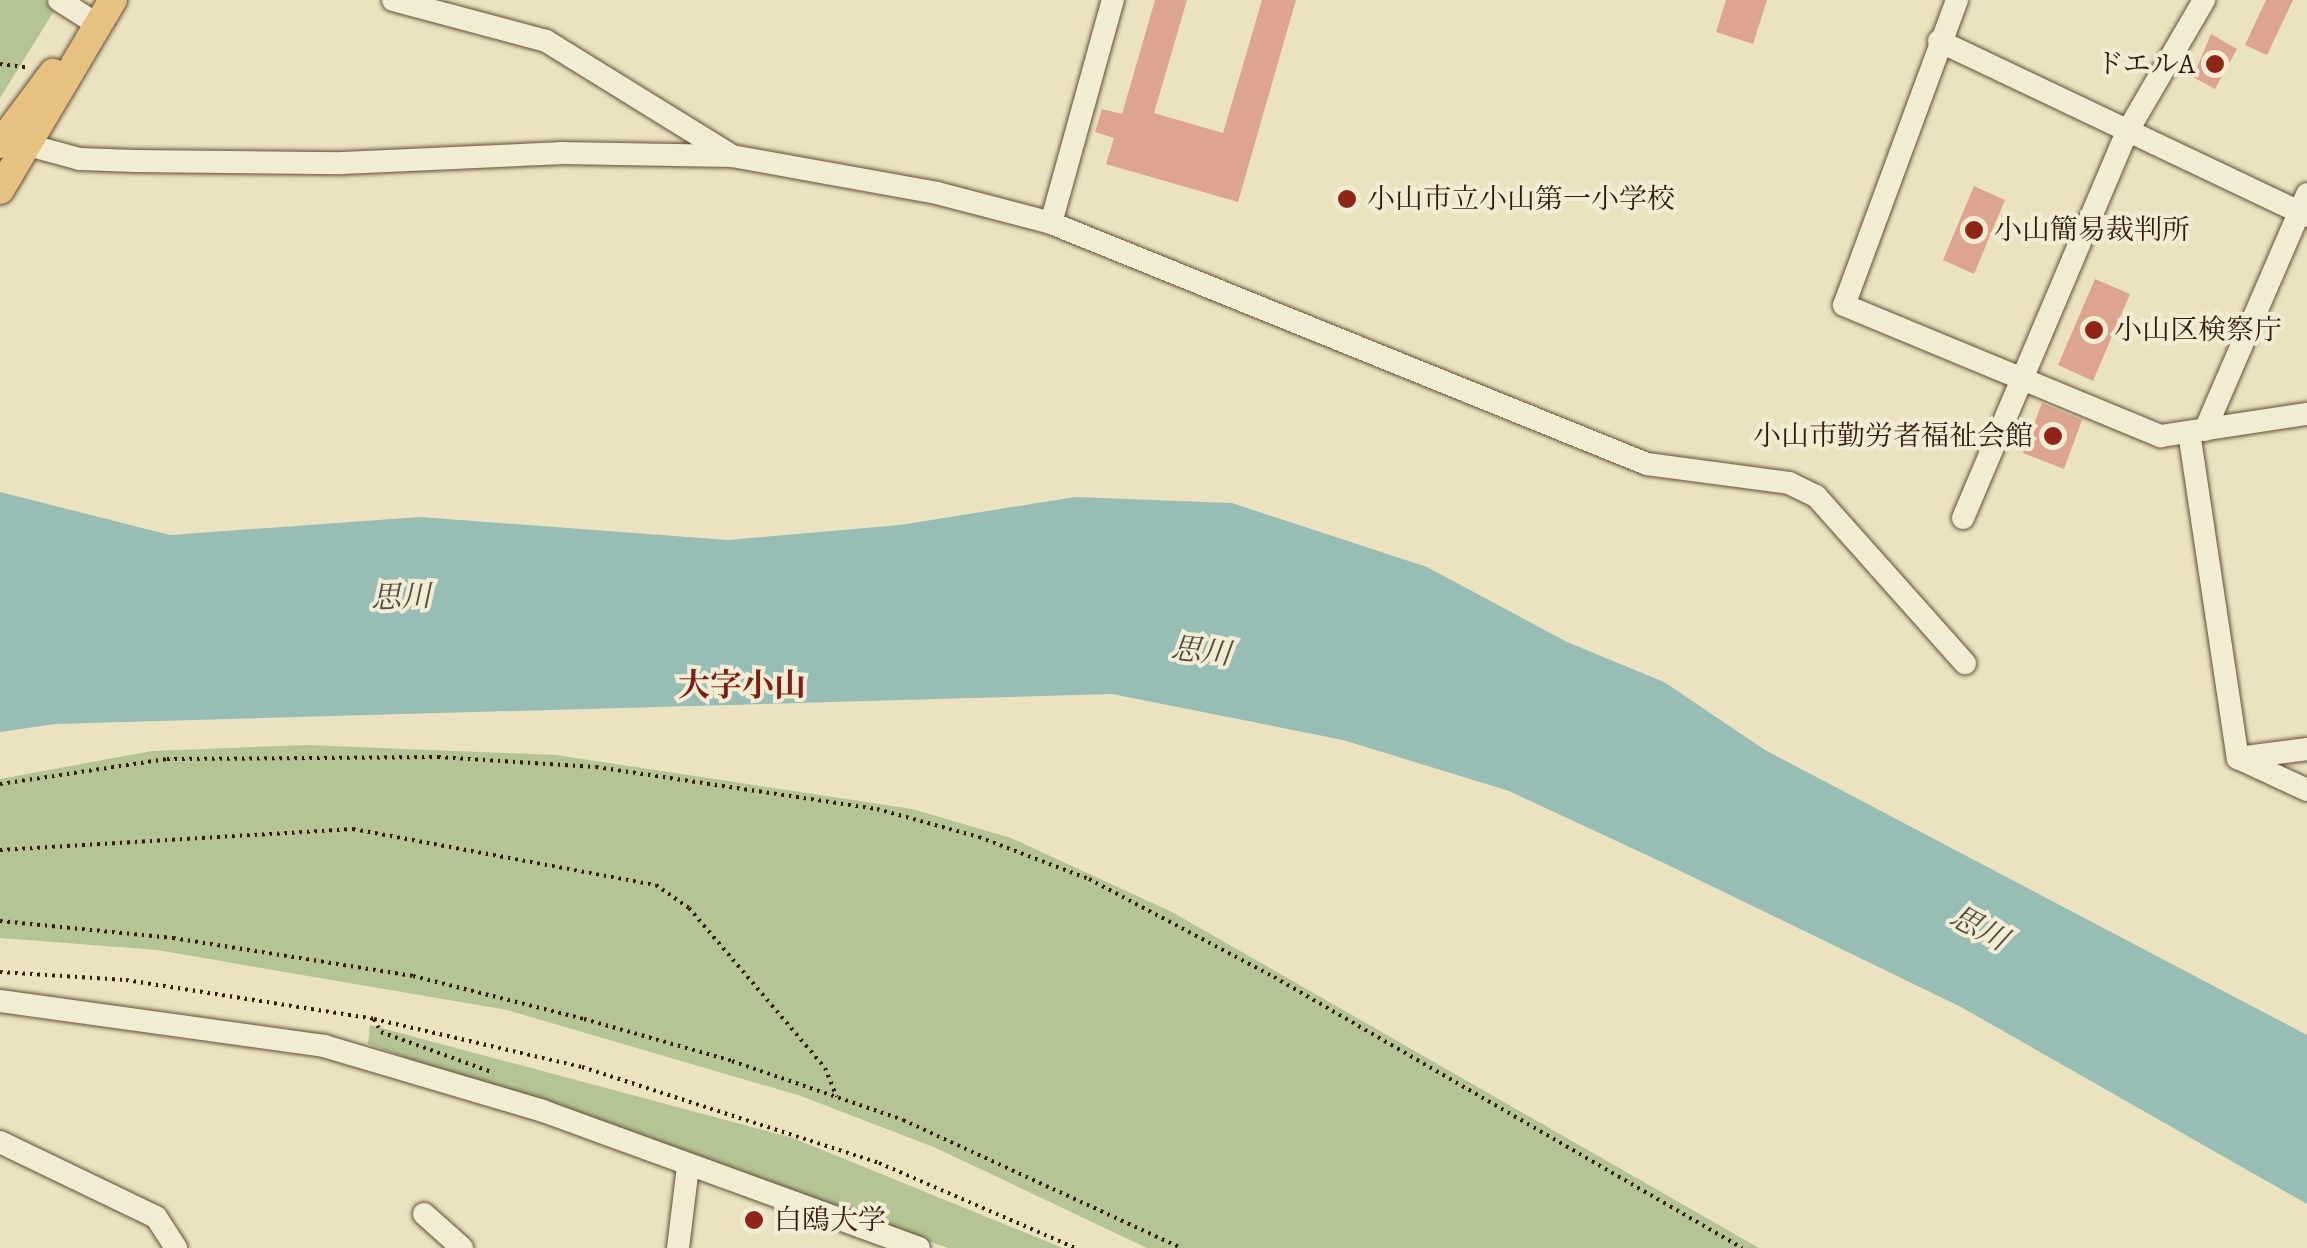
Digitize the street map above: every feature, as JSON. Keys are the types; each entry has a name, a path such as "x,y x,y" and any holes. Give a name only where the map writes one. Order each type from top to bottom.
{"main road":[{"path":"0,190 15,151 98,15 114,0"}],"street":[{"path":"59,0 98,15"},
{"path":"394,0 546,42 732,156"},
{"path":"1051,223 1113,0"},
{"path":"1957,0 1938,41 1844,305 2018,381 2161,436 2307,414"},
{"path":"1963,518 2127,132 2204,0"},
{"path":"1938,41 2127,132 2304,207 2197,431 2238,758"},
{"path":"15,151 80,159 135,160 732,156 937,193 1051,223 1647,464 1789,484 1816,496 1965,663"},
{"path":"2238,758 2307,749"},
{"path":"2238,758 2307,790"},
{"path":"0,1001 324,1046 544,1111 918,1248"},
{"path":"0,1142 156,1217 176,1248"},
{"path":"678,1248 688,1166"},
{"path":"424,1214 462,1248"}],"path":[{"path":"0,64 26,67"},
{"path":"0,784 167,759 438,757 596,767 878,809 979,837 1089,879 1274,977 1742,1248"},
{"path":"0,850 353,830 656,886 701,922 824,1068 837,1097"},
{"path":"0,922 173,938 413,976 732,1060 903,1120 1181,1248"},
{"path":"0,972 126,980 374,1019 582,1067 813,1139 1003,1212 1074,1248"},
{"path":"374,1019 381,1032 500,1075"}],"green space":[{"path":"0,0 44,0 54,11 0,98"},
{"path":"307,745 556,755 912,809 1011,838 1172,912 1759,1248 1147,1248 936,1148 801,1096 507,1010 157,950 0,938 0,779 152,751"},
{"path":"370,1025 793,1138 1063,1248 948,1248 368,1044"}],"water":[{"name":"思川","path":"0,492 170,535 420,517 728,540 900,525 1075,497 1232,503 1427,567 1567,642 1664,682 1765,750 2307,1035 2307,1204 1961,1007 1668,865 1509,791 1343,740 1112,694 55,724 0,732"}],"building":[{"path":"1155,0 1187,0 1154,113 1223,133 1262,0 1296,0 1238,202 1106,164 1114,138 1095,132 1102,109 1122,114"},
{"path":"1726,0 1767,0 1753,44 1716,32"},
{"path":"2266,0 2293,0 2267,55 2245,45"},
{"name":"ドエルA","path":"2211,34 2237,49 2215,89 2193,77"},
{"name":"小山簡易裁判所","path":"1974,186 2005,200 1974,274 1943,260"},
{"name":"小山区検察庁","path":"2095,279 2130,294 2093,381 2058,365"},
{"name":"小山市勤労者福祉会館","path":"2042,403 2082,420 2064,469 2023,453"}],"place":[{"name":"ドエルA","path":"2215,64"},
{"name":"小山市立小山第一小学校","path":"1347,199"},
{"name":"小山簡易裁判所","path":"1974,230"},
{"name":"小山区検察庁","path":"2094,330"},
{"name":"小山市勤労者福祉会館","path":"2053,436"},
{"name":"白鴎大学","path":"754,1220"}],"district":[{"name":"大字小山","path":"742,685"}]}
